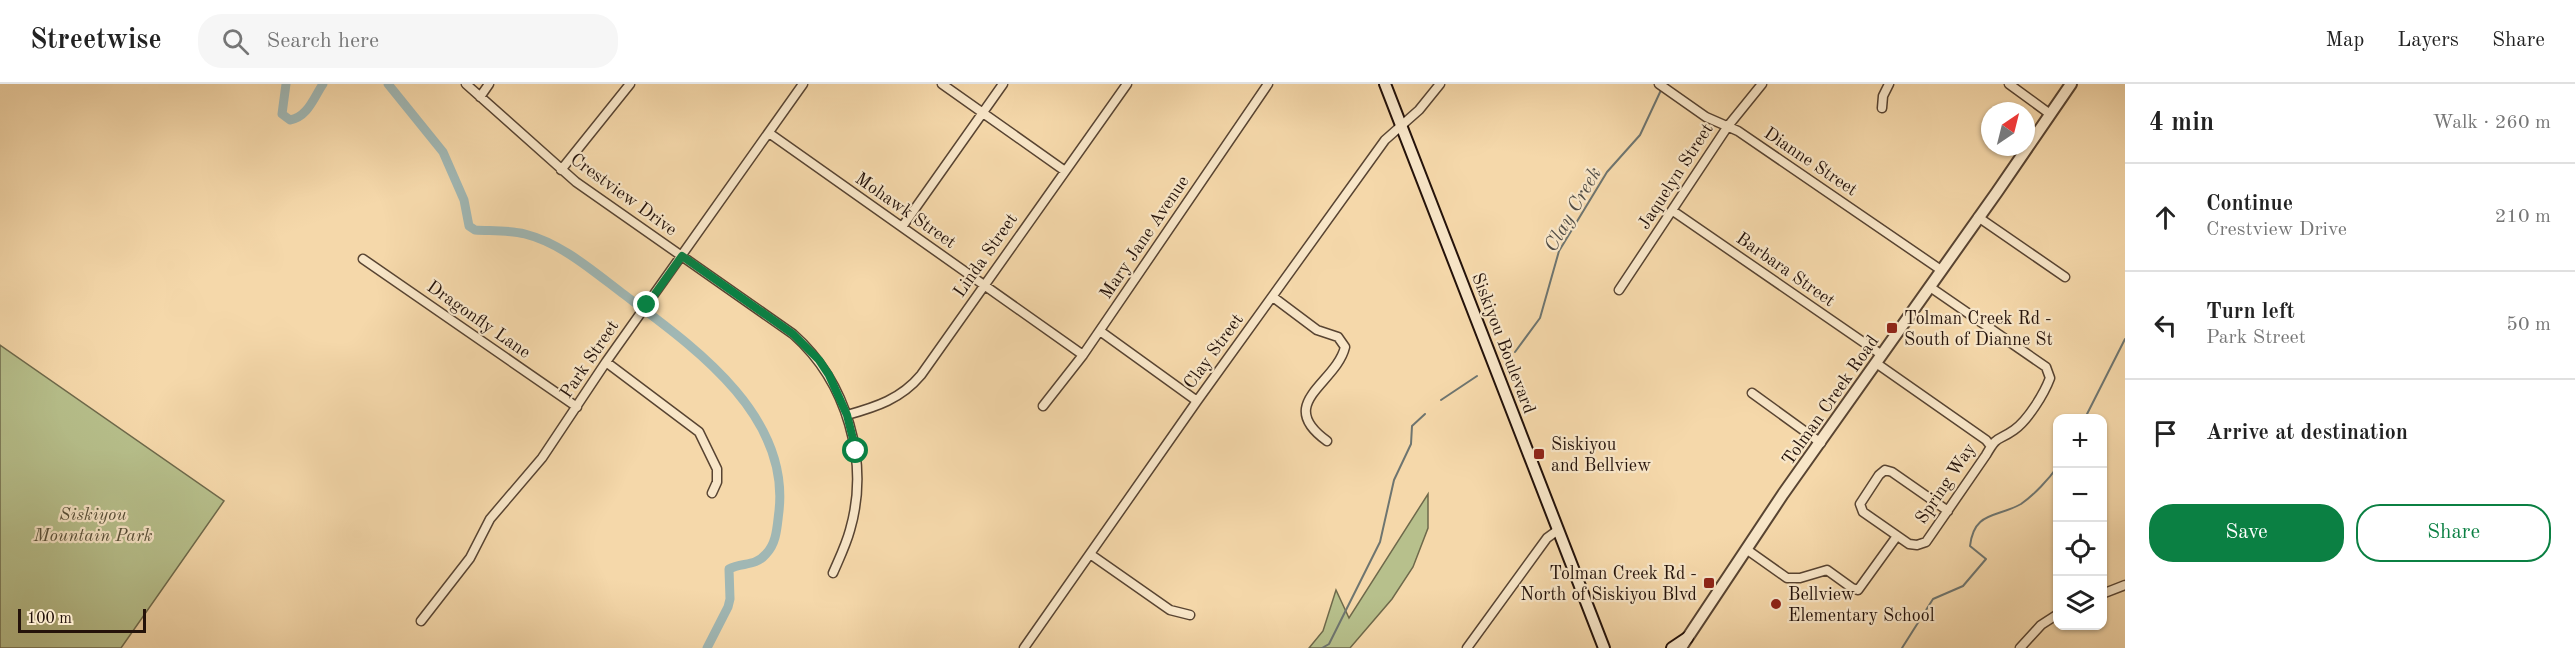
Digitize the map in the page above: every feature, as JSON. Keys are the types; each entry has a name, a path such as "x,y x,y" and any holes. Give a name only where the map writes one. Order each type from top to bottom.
{"street":[{"name":"Crestview Drive","path":"466,84 561,170 804,344 829,375 847,415 856,451 857,490 850,531 833,573"},
{"path":"480,97 489,84"},
{"path":"561,170 630,84"},
{"name":"Park Street","path":"421,621 470,558 490,519 542,458 606,362 803,84"},
{"path":"942,84 1065,171"},
{"path":"902,227 1003,84"},
{"name":"Linda Street","path":"847,415 887,402 912,386 1127,84"},
{"name":"Mary Jane Avenue","path":"1043,406 1100,331 1268,84"},
{"name":"Siskiyou Boulevard","path":"1385,84 1604,648"},
{"name":"Clay Street","path":"1023,648 1385,140 1419,110 1440,84"},
{"name":"Dianne Street","path":"1659,84 1706,117 1738,131 1941,270"},
{"name":"Jaquelyn Street","path":"1619,290 1728,126 1762,84"},
{"path":"1882,108 1883,96 1889,84"},
{"path":"2009,84 2050,114"},
{"name":"Tolman Creek Road","path":"1680,648 1746,549 2071,84"},
{"name":"Mohawk Street","path":"769,133 1083,355"},
{"name":"Barbara Street","path":"1672,211 1879,359 1986,440 1990,446"},
{"path":"1978,217 2065,277"},
{"name":"Dragonfly Lane","path":"363,259 577,407"},
{"path":"1930,287 2049,371 2048,384 2024,418 2016,428 2000,436 1990,446"},
{"path":"1273,297 1317,330 1338,337 1345,347 1341,358 1313,393 1306,406 1309,423 1317,434 1327,441"},
{"path":"1100,331 1197,401"},
{"path":"606,362 699,432 717,469 717,482 712,493"},
{"path":"1752,393 1821,443"},
{"name":"Spring Way","path":"1948,511 1889,470 1882,472 1860,504 1861,510 1897,536 1912,545 1923,544 1948,511 1990,446"},
{"path":"1467,648 1547,538 1558,530"},
{"path":"1746,549 1786,578 1793,579 1827,570 1858,590 1897,536"},
{"path":"1090,554 1170,610 1190,615"},
{"path":"2107,592 2125,585"},
{"path":"2020,648 2041,625 2053,617"},
{"path":"1672,648 1687,638"}],"green space":[{"name":"Siskiyou Mountain Park","path":"0,345 224,501 121,648 0,648"},
{"path":"1428,494 1428,528 1413,567 1392,599 1350,648 1309,648 1323,631 1336,590 1349,618"}],"waterway":[{"path":"286,84 282,114 290,120 306,111 323,84"},
{"path":"388,84 443,152 464,200 469,226 475,230 507,231 538,238 564,251 600,276 705,359 731,385 752,413 769,443 778,476 779,511 776,534 770,550 762,558 753,563 729,569 728,607 707,648"},
{"name":"Clay Creek","path":"1515,352 1540,318 1559,251 1607,172 1640,135 1662,88"},
{"path":"2087,414 2125,339"},
{"name":"Clay Creek","path":"1441,400 1477,376"},
{"name":"Clay Creek","path":"1322,648 1329,644 1380,542 1394,480 1411,444 1412,426 1425,414"},
{"path":"1902,648 1933,599 1963,586 1986,559 1970,546 1972,535 1981,521 2021,504 2056,468"}],"place":[{"name":"Tolman Creek Rd - South of Dianne St","path":"1892,328"},
{"name":"Siskiyou and Bellview","path":"1539,454"},
{"name":"Tolman Creek Rd - North of Siskiyou Blvd","path":"1709,583"},
{"name":"Bellview Elementary School","path":"1776,604"}],"route":[{"path":"647,305 682,256 793,334 819,360 829,375 847,415 856,451"}]}
